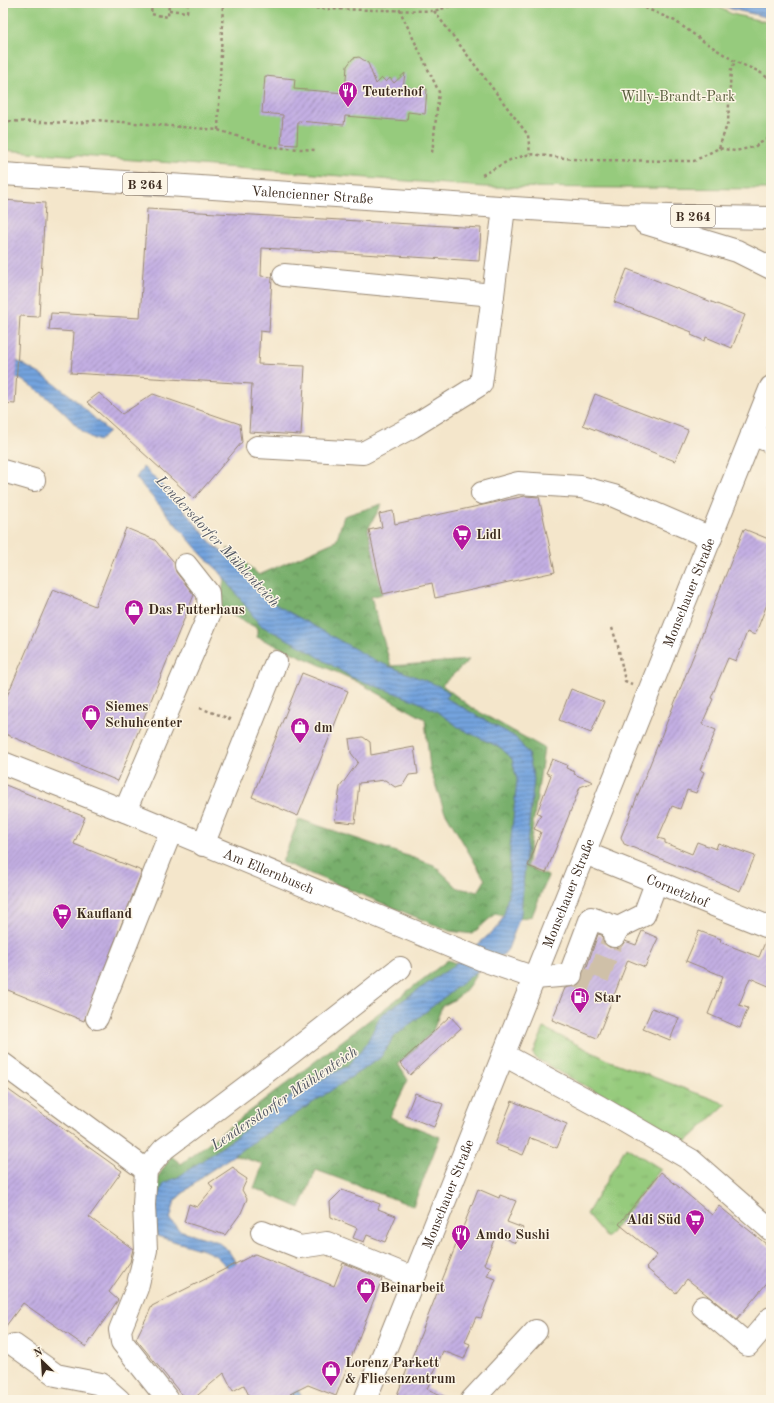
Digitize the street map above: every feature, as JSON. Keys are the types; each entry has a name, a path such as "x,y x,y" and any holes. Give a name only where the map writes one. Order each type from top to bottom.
{"street":[{"name":"Valencienner Straße","path":"3,174 621,215 768,218"},
{"path":"257,447 363,453 412,427 481,384 504,208"},
{"name":"Valencienner Straße","path":"621,215 737,251 771,268"},
{"name":"Valencienner Straße","path":"737,251 744,228 768,218"},
{"path":"284,275 493,295"},
{"name":"Monschauer Straße","path":"365,1400 710,538 762,438 771,387"},
{"path":"4,473 34,480"},
{"path":"482,493 518,483 581,488 614,496 710,538"},
{"path":"124,811 136,787 209,615 208,593 186,565"},
{"path":"97,1018 112,982 124,986 186,838 276,662"},
{"name":"Am Ellernbusch","path":"3,762 456,950 535,978"},
{"name":"Cornetzhof","path":"585,853 656,883 771,928"},
{"path":"535,978 570,974 591,918 616,932 644,915 656,883"},
{"path":"168,1400 122,1342 120,1330 137,1288 146,1250 144,1205 146,1170 164,1149 290,1054 359,998 400,968"},
{"path":"504,1055 600,1107 691,1160 771,1230"},
{"path":"3,1064 146,1170"},
{"path":"262,1232 300,1247 327,1243 413,1278"},
{"path":"702,1307 748,1345 771,1318"},
{"path":"472,1400 536,1331"},
{"path":"14,1345 56,1375 101,1384 119,1400"}],"path":[{"path":"152,3 151,14 168,17 169,3"},
{"path":"169,10 187,12 188,3"},
{"path":"218,130 223,3"},
{"path":"262,3 323,9 400,11 434,11 461,3"},
{"path":"400,3 400,11 439,92 432,153"},
{"path":"634,3 675,21 736,62 758,71 771,80"},
{"path":"434,11 528,135 530,154"},
{"path":"719,148 728,122 731,70 736,62"},
{"path":"3,122 78,123 97,120 218,130 271,147 316,150"},
{"path":"482,175 510,160 530,154 582,160 694,161 719,148 735,151 754,147 770,137 771,130"},
{"path":"612,628 618,646 625,681 649,692"},
{"path":"200,708 225,717"}],"green space":[{"name":"Willy-Brandt-Park","path":"3,3 710,3 732,14 771,23 771,189 485,187 3,150"},
{"path":"382,504 368,529 382,594 371,597 391,666 469,660 442,685 472,708 544,748 527,867 548,876 532,916 518,919 495,914 472,934 450,931 282,862 299,819 434,865 458,888 478,892 485,880 444,810 430,769 425,719 354,680 257,637 257,628 220,609 228,548 259,575 336,541 344,516"},
{"path":"448,960 477,972 471,984 463,993 454,1000 442,1006 433,1031 398,1064 408,1080 390,1117 440,1137 413,1206 316,1170 300,1208 254,1188 263,1164 233,1155 204,1175 175,1200 150,1190 171,1156 181,1164"},
{"path":"544,1028 610,1061 726,1104 686,1142 537,1059 533,1054"},
{"path":"626,1147 661,1169 607,1238 587,1214"}],"water":[{"path":"718,3 771,3 771,18 731,9"},
{"path":"17,361 47,378 71,396 109,432 99,441 87,435 49,399 16,377"},
{"path":"143,467 170,493 213,545 230,558 273,603 376,661 439,686 450,693 446,698 515,737 528,753 534,779 521,914 508,949 504,954 476,972 395,1036 380,1058 204,1175 175,1200 170,1220 179,1230 216,1241 228,1250 235,1261 303,1400 293,1400 228,1268 216,1256 206,1251 157,1236 151,1212 164,1183 178,1177 225,1145 287,1098 347,1066 366,1044 381,1015 452,967 499,926 505,911 509,889 510,848 517,780 512,759 501,748 461,729 438,712 416,701 351,677 302,647 260,625 219,571 203,556 136,478"}],"building":[{"path":"359,57 368,63 376,84 382,78 386,82 390,78 394,83 405,73 403,88 427,89 425,114 408,112 407,121 345,116 344,125 298,121 297,145 281,144 283,115 262,113 265,76 295,79 294,89 345,93 347,66 353,58"},
{"path":"3,200 45,203 39,317 20,316 15,404 3,403"},
{"path":"147,209 481,228 479,261 262,248 261,276 272,277 269,332 260,331 258,364 305,366 301,435 249,432 252,384 71,373 74,332 49,330 51,313 140,318"},
{"path":"627,269 745,315 732,348 706,337 705,341 691,335 692,332 614,302"},
{"path":"99,393 122,414 153,394 240,424 242,442 194,499 87,402"},
{"path":"595,394 688,430 675,461 583,425"},
{"name":"Lidl","path":"525,496 539,497 555,572 435,598 432,583 383,594 369,530 382,527 379,514 393,511 395,524"},
{"path":"126,528 155,540 174,562 176,572 194,595 118,781 3,733 3,695 7,696 53,589 95,606"},
{"path":"744,529 771,540 771,594 755,635 747,632 736,661 728,658 711,698 713,699 702,724 716,730 700,770 704,772 696,793 687,790 680,809 672,806 658,838 665,840 665,843 692,854 697,842 716,849 718,843 755,856 740,891 624,844 621,837"},
{"name":"dm","path":"302,673 348,691 298,816 252,797"},
{"path":"571,689 604,702 591,733 559,720"},
{"path":"363,737 370,742 371,755 414,747 418,774 409,775 403,785 395,787 385,780 359,783 355,823 335,821 340,787 358,762 351,753 349,739"},
{"path":"552,759 567,765 566,768 575,772 574,774 593,782 580,787 546,873 528,866 541,832 534,829 541,814 537,813 551,775 546,773"},
{"name":"Kaufland","path":"3,784 85,817 74,844 142,871 84,1021 3,988"},
{"path":"642,931 658,938 645,967 628,960 597,1038 552,1020 565,988 578,985 582,981 598,934 602,935 604,943 609,947 614,948 621,947 625,941 636,945"},
{"path":"699,931 721,939 720,942 759,957 766,940 771,940 771,987 750,978 739,1005 748,1008 740,1028 708,1014 723,976 686,961"},
{"path":"652,1008 679,1018 670,1040 643,1029"},
{"path":"450,1016 461,1028 410,1075 400,1063"},
{"path":"3,1086 122,1171 89,1217 133,1249 130,1262 109,1292 118,1300 86,1347 23,1303 3,1330"},
{"path":"415,1093 443,1104 434,1127 406,1116"},
{"path":"512,1101 567,1124 557,1148 530,1138 523,1155 495,1144"},
{"path":"233,1167 238,1173 247,1179 242,1190 247,1199 241,1213 225,1235 184,1222 189,1204 197,1207 213,1188 209,1183"},
{"name":"Aldi Süd","path":"661,1172 712,1215 719,1206 771,1248 771,1278 737,1319 687,1279 676,1293 646,1268 657,1255 619,1224"},
{"path":"478,1189 499,1198 500,1195 516,1201 507,1222 523,1228 516,1243 496,1235 484,1264 491,1267 487,1276 496,1279 481,1318 476,1317 465,1342 470,1344 464,1359 443,1351 427,1389 453,1400 395,1400"},
{"path":"342,1190 380,1204 378,1209 396,1216 385,1242 367,1235 364,1242 353,1238 357,1228 331,1217 330,1202"},
{"path":"255,1254 334,1286 343,1263 382,1279 336,1396 308,1385 290,1394 292,1400 251,1400 244,1385 233,1391 224,1373 192,1400 186,1400 136,1339 152,1306"}],"tunnel":[{"path":"571,975 596,984 614,936"}],"place":[{"name":"Teuterhof","path":"348,108"},
{"name":"Lidl","path":"462,551"},
{"name":"Das Futterhaus","path":"134,626"},
{"name":"Siemes Schuhcenter","path":"91,731"},
{"name":"dm","path":"300,744"},
{"name":"Kaufland","path":"62,930"},
{"name":"Star","path":"580,1014"},
{"name":"Aldi Süd","path":"695,1236"},
{"name":"Amdo Sushi","path":"461,1251"},
{"name":"Beinarbeit","path":"366,1304"},
{"name":"Lorenz Parkett & Fliesenzentrum","path":"331,1387"}],"water label":[{"name":"Lendersdorfer Mühlenteich","path":"218,541"},
{"name":"Lendersdorfer Mühlenteich","path":"284,1098"}]}
